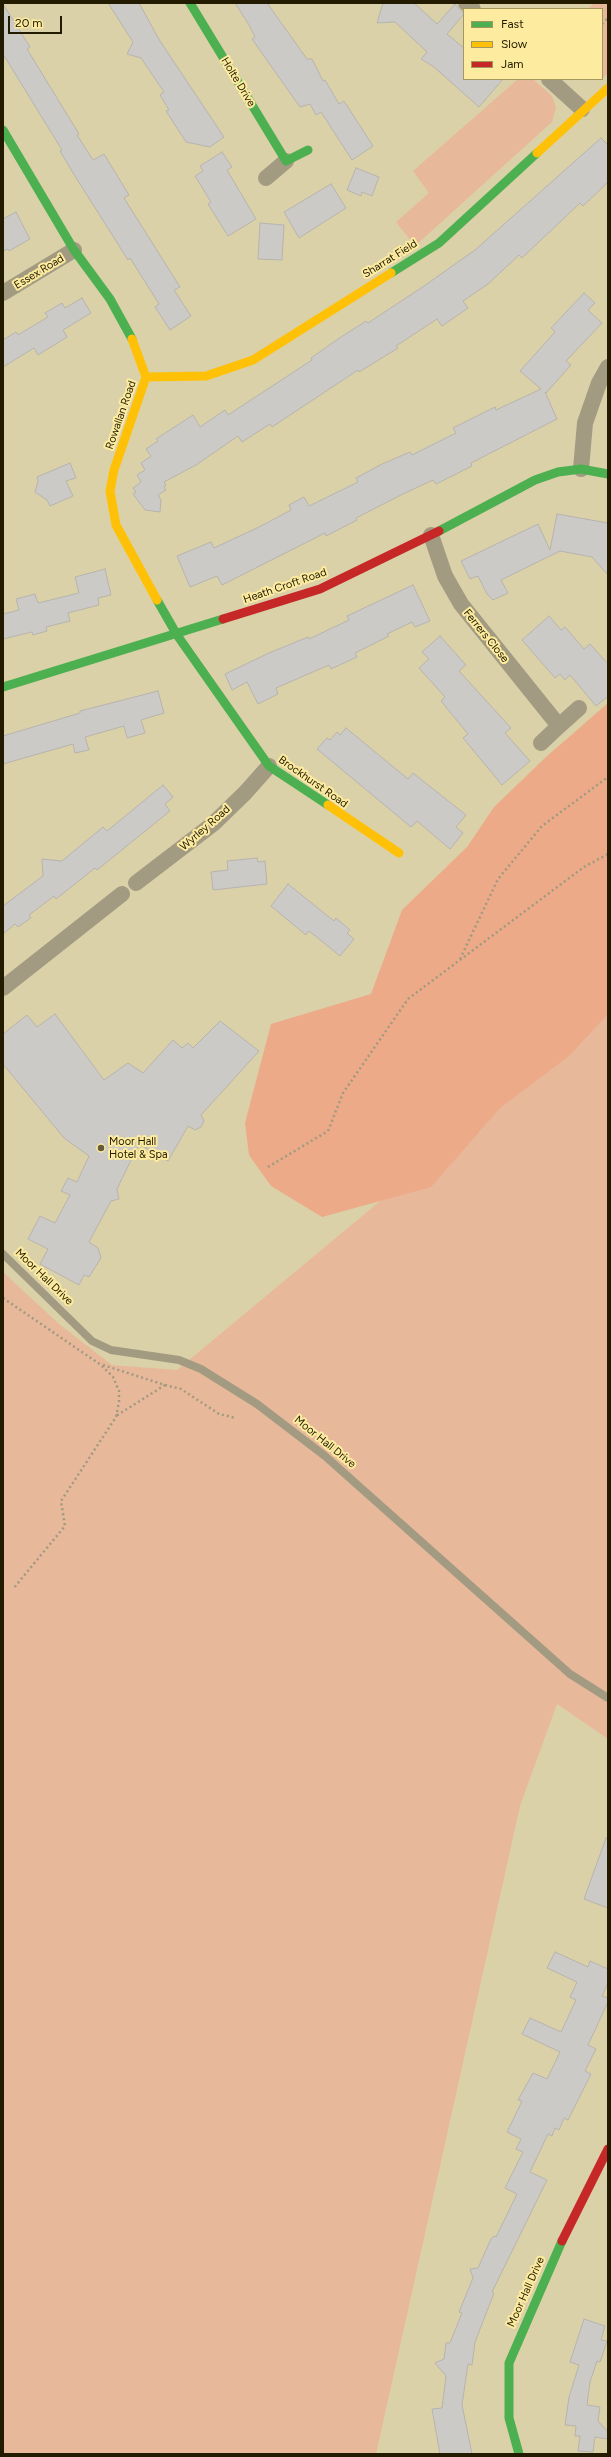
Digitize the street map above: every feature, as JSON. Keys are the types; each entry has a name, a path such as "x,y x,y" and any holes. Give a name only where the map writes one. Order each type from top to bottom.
{"street":[{"name":"Holte Drive","path":"190,3 286,161"},
{"path":"550,80 582,109"},
{"name":"Sharrat Field","path":"146,377 206,376 228,370 253,360 438,243 582,109 608,88"},
{"name":"Rowallan Road","path":"3,130 74,250 110,299 130,333 146,377 114,470 110,491 112,508 116,525 135,563 177,634"},
{"path":"266,178 286,161 308,150"},
{"name":"Essex Road","path":"3,293 74,250"},
{"path":"581,469 585,423 593,397 608,367"},
{"name":"Heath Croft Road","path":"3,687 320,589 431,535 535,480 558,472 581,469 608,474"},
{"name":"Ferrers Close","path":"431,535 445,576 461,604 559,726"},
{"name":"Brockhurst Road","path":"177,634 269,766 399,854"},
{"path":"542,743 579,708"},
{"name":"Wyrley Road","path":"136,883 213,824 245,793 269,766"},
{"path":"3,988 122,894"},
{"name":"Moor Hall Drive","path":"519,2454 509,2418 508,2363 553,2260 608,2149"}],"lane":[{"name":"Moor Hall Drive","path":"3,1254 92,1341 111,1350 179,1360 201,1369 257,1404 325,1456 570,1674 608,1698"}],"path":[{"path":"460,959 498,879 542,826 608,777"},
{"path":"268,1167 328,1131 343,1093 408,999 584,867 608,854"},
{"path":"3,1298 101,1365 113,1377 119,1391 119,1402 116,1416 61,1501 65,1526 14,1589"},
{"path":"101,1365 181,1389 219,1414 236,1418"},
{"path":"116,1416 165,1384"}],"shaded area":[{"path":"594,3 608,3 608,73 603,78 603,8 589,8"},
{"path":"517,80 534,80 552,96 556,107 552,122 415,246 396,222 429,193 413,171"},
{"path":"608,703 608,1014 569,1056 500,1108 431,1187 322,1217 271,1186 249,1155 245,1123 271,1024 371,994 402,910 467,847 494,807 546,757"},
{"path":"608,1004 608,1739 557,1704 520,1806 376,2454 3,2454 3,1272 59,1324 112,1365 177,1370 409,1177"}],"building":[{"path":"108,3 139,3 160,41 224,137 210,147 186,142 166,111 169,110 160,95 164,92 141,58 127,54 133,42"},
{"path":"235,3 267,3 307,59 312,59 323,81 325,80 339,104 344,101 373,146 352,160 321,112 316,115 310,104 300,107 252,39 255,37"},
{"path":"383,3 414,3 437,24 455,4 463,13 463,15 447,34 463,47 463,80 502,80 479,107 434,67 421,59 427,52 395,22 377,23"},
{"path":"3,4 30,47 27,49 79,134 77,135 93,160 104,154 129,195 124,198 180,287 174,290 191,316 170,330 155,307 159,304 130,258 128,260 73,173 60,151 62,150 3,54"},
{"path":"601,138 608,145 608,182 583,206 580,203 522,258 519,255 488,284 463,301 468,308 442,326 437,319 396,346 398,348 359,372 358,370 272,427 270,424 242,442 238,436 196,465 164,482 166,485 164,487 166,490 158,495 161,500 160,512 145,510 133,494 136,492 133,488 141,482 137,475 145,470 141,463 151,456 146,449 158,441 156,439 193,415 200,427 225,410 228,415 312,360 311,358 338,339 366,321 368,323 424,286 475,250"},
{"path":"222,152 232,167 227,170 256,219 228,236 208,204 211,202 195,176 203,171 200,166"},
{"path":"356,168 379,177 372,196 362,192 361,196 347,190"},
{"path":"331,184 346,208 299,238 284,212"},
{"path":"16,212 30,239 9,251 8,249 3,251 3,219"},
{"path":"260,223 284,225 282,260 258,259"},
{"path":"584,293 595,303 588,310 602,323 566,361 571,365 546,393 545,392 557,419 471,463 472,466 436,484 433,480 403,494 356,518 357,520 326,536 325,533 222,585 217,576 190,587 177,556 211,542 214,548 291,510 289,505 304,497 309,506 358,482 356,478 380,465 410,452 412,455 456,433 453,428 495,407 496,410 541,389 520,371 555,332 551,328"},
{"path":"82,298 91,313 63,330 67,337 38,355 34,348 3,367 3,340 16,332 18,335 48,317 45,313 62,303 65,308"},
{"path":"70,463 76,478 66,481 73,496 50,506 47,500 35,492 38,481 37,477"},
{"path":"557,514 608,523 608,575 592,557 560,551 501,580 508,593 493,600 487,594 478,576 470,579 461,561 538,524 550,550"},
{"path":"105,569 111,595 98,598 99,605 68,613 70,621 46,627 47,631 33,635 32,632 3,639 3,614 19,610 16,599 35,594 38,603 79,593 75,577"},
{"path":"413,585 430,621 415,627 412,622 387,634 389,636 355,653 357,657 331,669 329,665 276,688 278,694 258,704 247,682 232,690 225,674 269,653 308,637 309,639 349,620 347,616"},
{"path":"549,616 561,630 565,627 584,649 590,644 608,664 608,696 596,706 570,675 565,680 560,674 555,678 522,640"},
{"path":"440,636 466,665 459,671 511,728 505,733 530,761 502,785 463,738 468,734 441,701 445,697 419,668 429,659 422,652"},
{"path":"158,691 164,713 141,720 145,733 127,738 124,726 85,737 89,750 75,753 73,744 3,764 3,736 80,713 80,711"},
{"path":"346,728 408,779 413,773 466,815 456,827 463,833 450,849 417,821 411,827 317,749 327,738 330,740 337,732 340,735"},
{"path":"163,785 173,797 165,804 170,811 97,870 95,868 56,899 54,896 29,915 31,918 18,927 15,924 3,934 3,906 43,876 42,859 62,861 103,827 107,831"},
{"path":"257,858 258,862 265,861 267,884 213,890 211,872 228,870 227,861"},
{"path":"288,884 334,921 336,918 350,930 347,933 354,939 340,956 309,931 306,935 271,906"},
{"name":"Moor Hall Hotel & Spa","path":"55,1014 104,1080 128,1063 143,1073 173,1040 182,1048 188,1043 193,1048 220,1021 259,1051 201,1115 204,1121 201,1127 195,1130 188,1126 168,1161 139,1144 117,1189 119,1199 111,1201 89,1242 98,1248 101,1258 89,1277 84,1275 79,1285 40,1264 48,1249 28,1239 40,1216 55,1223 70,1195 61,1191 68,1178 77,1182 89,1156 64,1138 3,1064 3,1034 27,1015 37,1027"},
{"path":"606,1838 608,1838 608,1908 584,1899"},
{"path":"555,1952 588,1967 590,1961 608,1969 608,1983 602,1996 608,1998 608,2002 588,2045 596,2049 585,2071 591,2074 568,2120 564,2118 559,2130 555,2128 552,2136 548,2134 530,2172 547,2180 492,2292 494,2293 475,2342 472,2365 468,2364 462,2405 472,2454 440,2454 432,2409 442,2408 446,2376 435,2363 444,2359 446,2343 450,2343 462,2313 459,2312 473,2278 470,2269 478,2268 491,2239 494,2236 496,2237 517,2194 505,2188 523,2152 516,2149 521,2139 507,2132 522,2101 518,2100 533,2073 547,2079 560,2052 522,2034 530,2018 561,2032 576,2000 570,1997 577,1982 547,1968"},
{"path":"584,2319 605,2326 601,2340 607,2341 600,2362 597,2361 590,2382 587,2405 600,2407 598,2421 608,2432 608,2439 595,2437 593,2452 578,2451 580,2436 575,2436 576,2426 565,2425 569,2397 579,2365 570,2362"}],"traffic: fast":[{"path":"190,3 286,161 308,150"},
{"path":"3,130 74,250 110,299 132,339"},
{"path":"391,273 439,243 537,153"},
{"path":"439,531 535,480 558,472 581,469 608,474"},
{"path":"157,600 177,635 269,766 328,805"},
{"path":"3,687 223,619"},
{"path":"519,2454 509,2418 509,2363 562,2241"}],"traffic: slow":[{"path":"537,153 608,88"},
{"path":"146,377 206,376 253,360 391,273"},
{"path":"132,339 146,377 114,470 110,491 116,525 157,600"},
{"path":"328,805 399,853"}],"traffic: jam":[{"path":"223,619 320,589 439,531"},
{"path":"562,2241 608,2149"}],"place":[{"name":"Moor Hall Hotel & Spa","path":"101,1148"}]}
